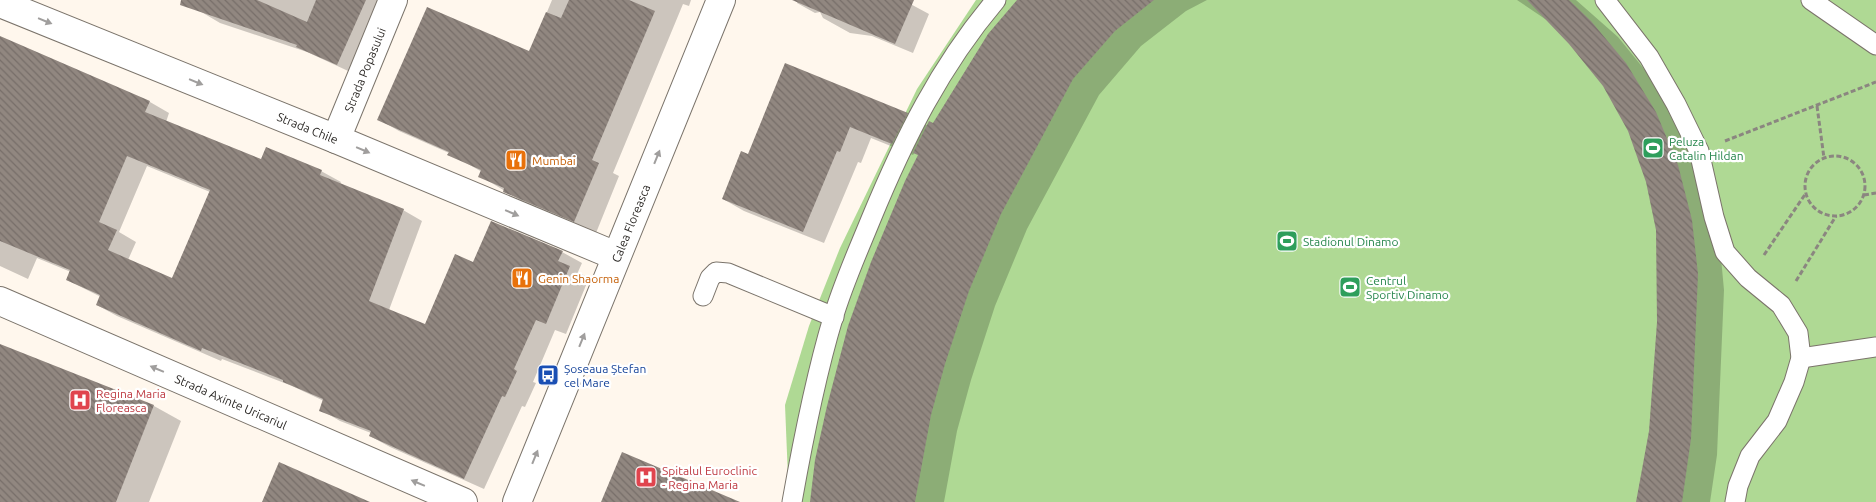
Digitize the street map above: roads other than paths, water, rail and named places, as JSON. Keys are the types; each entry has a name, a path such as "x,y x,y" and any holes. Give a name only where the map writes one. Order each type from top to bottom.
{"street":[{"name":"Strada Popasului","path":"336,139 393,0"},
{"name":"Calea Floreasca","path":"517,502 721,0"},
{"name":"Strada Chile","path":"0,3 336,139 616,256"},
{"name":"Strada Axinte Uricariul","path":"0,301 463,502"}],"lane":[{"path":"792,502 811,402 834,317 856,254 890,174 928,97 978,22 996,0"},
{"path":"1605,0 1649,56 1676,104 1698,152 1725,252 1748,278 1781,305 1798,333 1802,358 1794,382 1777,421 1750,456 1734,502"},
{"path":"1811,0 1876,45"},
{"path":"703,296 710,278 716,272 728,273 834,317"},
{"path":"1802,358 1876,347"}],"place":[{"name":"Peluza Catalin Hildan","path":"1653,148"},
{"name":"Mumbai","path":"516,160"},
{"name":"Stadionul Dinamo","path":"1287,241"},
{"name":"Genin Shaorma","path":"522,278"},
{"name":"Centrul Sportiv Dinamo","path":"1350,287"},
{"name":"Șoseaua Ștefan cel Mare","path":"548,375"},
{"name":"Regina Maria Floreasca","path":"80,400"},
{"name":"Spitalul Euroclinic - Regina Maria","path":"646,477"}]}
